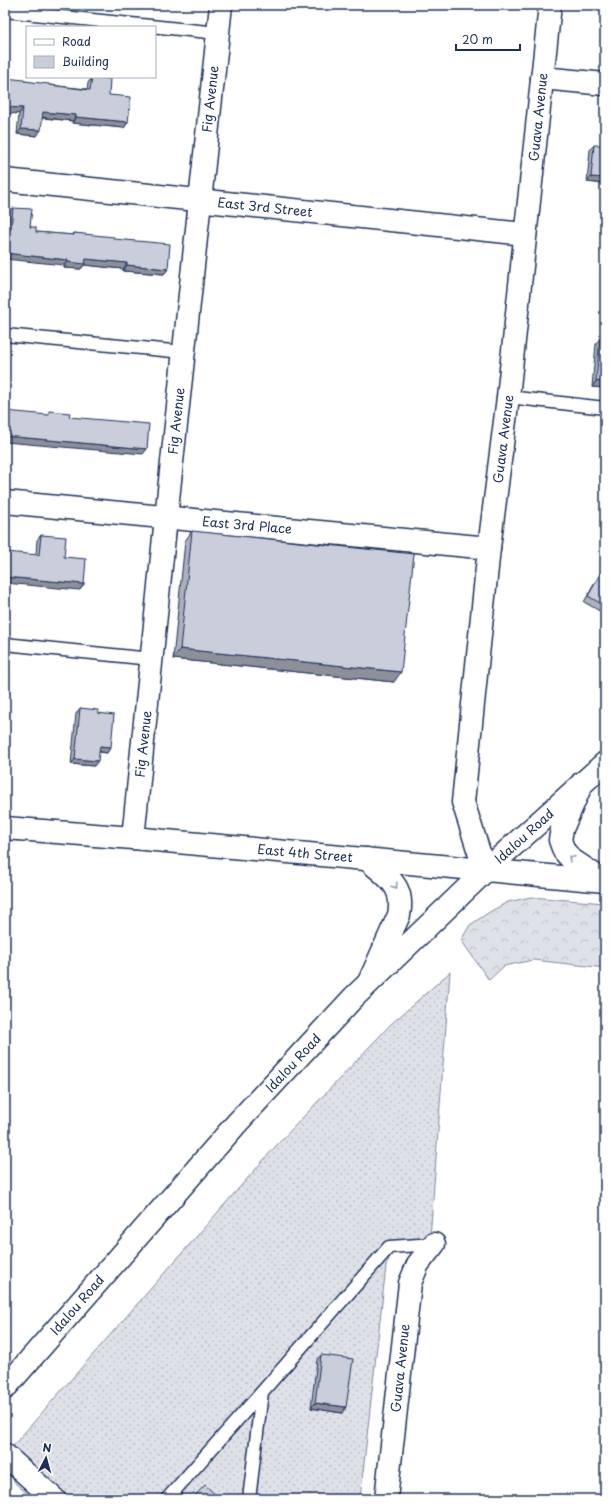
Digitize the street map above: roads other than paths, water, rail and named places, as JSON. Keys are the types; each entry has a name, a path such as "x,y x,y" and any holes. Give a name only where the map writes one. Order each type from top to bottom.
{"street":[{"name":"Fig Avenue","path":"133,838 183,352 221,5"},
{"name":"Guava Avenue","path":"485,871 463,802 489,548 508,397 550,5"},
{"path":"542,78 605,84"},
{"name":"East 3rd Street","path":"5,180 526,234"},
{"name":"East 3rd Place","path":"5,502 489,548"},
{"name":"Idalou Road","path":"5,1388 238,1123 352,998 485,871 605,762"},
{"path":"582,784 562,829 560,840 564,850 572,860 604,881"},
{"name":"East 4th Street","path":"5,828 133,838 604,881"},
{"path":"367,859 391,880 398,890 401,904 399,915 369,982"},
{"name":"Guava Avenue","path":"386,1499 410,1283 418,1264 434,1244"},
{"path":"5,1455 54,1499"}],"lane":[{"path":"5,11 150,26"},
{"path":"156,27 218,33"},
{"path":"5,335 183,352"},
{"path":"508,397 605,408"},
{"path":"5,644 151,659"},
{"path":"167,1499 388,1247 434,1244"},
{"path":"249,1499 262,1392"}]}
